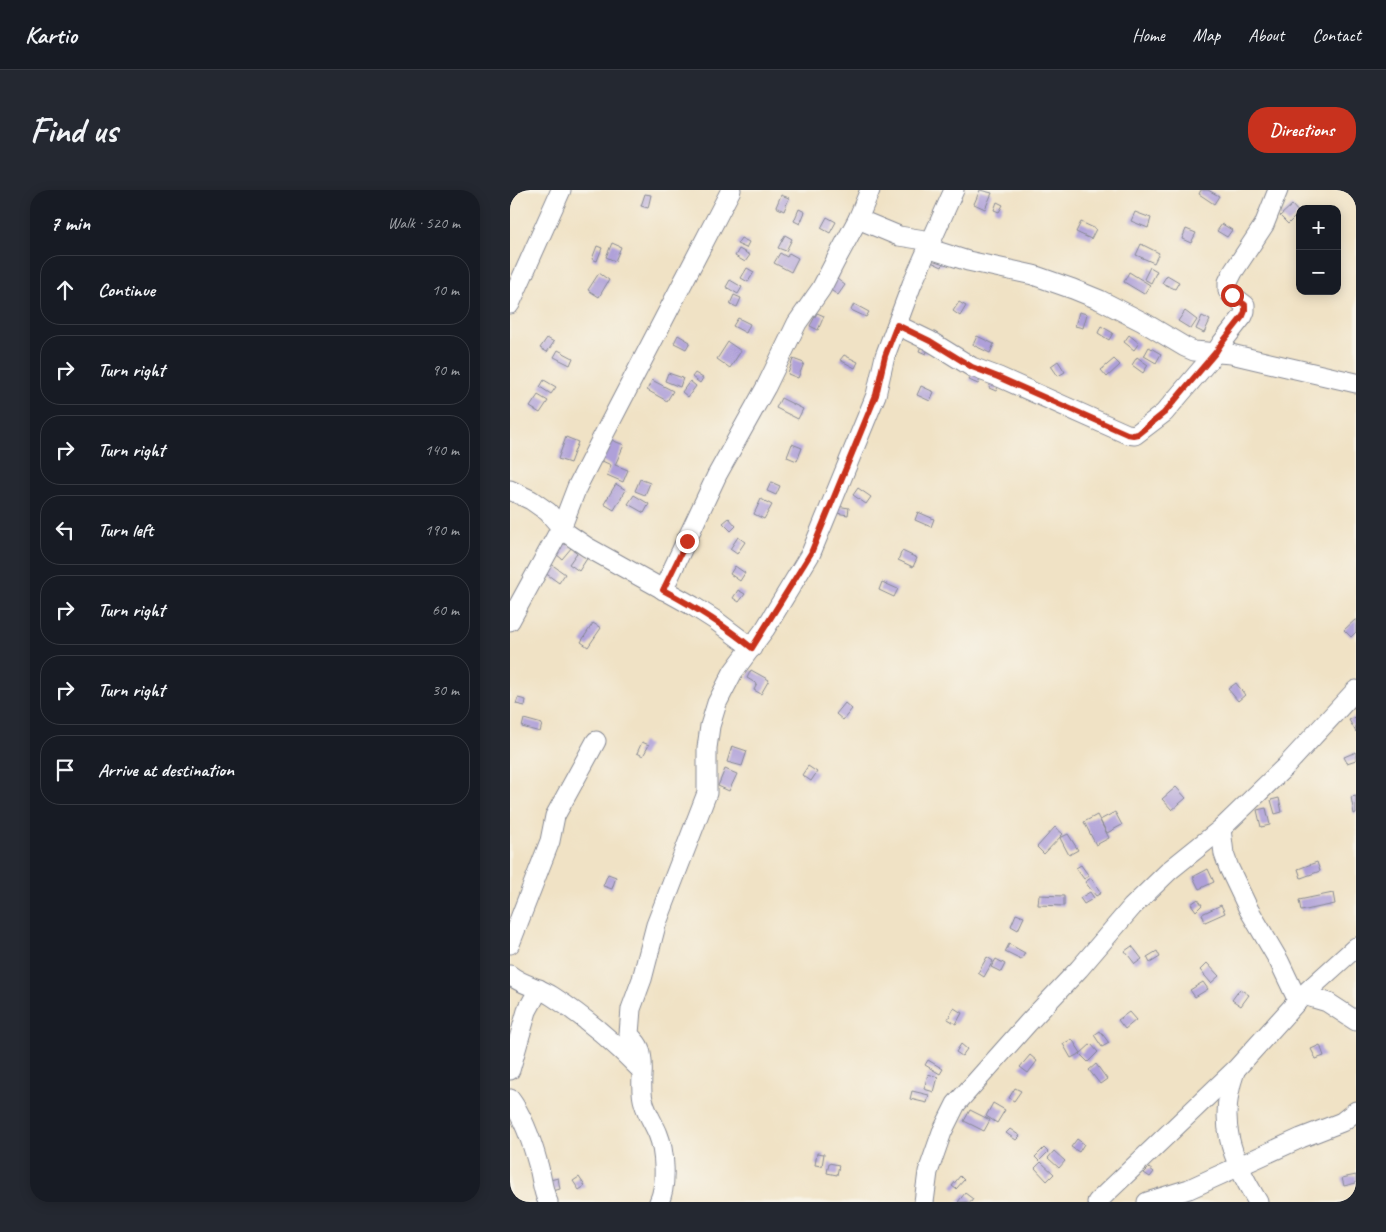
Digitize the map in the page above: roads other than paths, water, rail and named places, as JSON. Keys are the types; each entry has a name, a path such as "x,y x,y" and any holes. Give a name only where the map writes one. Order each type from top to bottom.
{"street":[{"path":"510,304 561,190"},
{"path":"510,621 562,526 577,487 731,190"},
{"path":"663,590 717,475 758,402 797,323 821,289 858,218 870,190"},
{"path":"659,1202 664,1182 663,1157 658,1135 643,1102 641,1050 630,1034 630,1009 642,979 656,925 667,894 707,793 707,748 710,726 717,703 733,672 752,648 811,553 876,395 885,356 897,325 929,244 954,190"},
{"path":"897,325 930,341 972,367 1130,435 1138,434 1164,413 1216,352 1245,311 1244,303 1228,291 1228,282 1264,225 1278,190"},
{"path":"858,218 899,236 929,244 968,261 1046,279 1100,300 1143,322 1184,347 1202,352 1231,354 1356,383"},
{"path":"510,490 531,500 548,512 568,534 587,548 693,606 752,648"},
{"path":"924,1202 928,1172 942,1132 956,1104 1079,969 1132,907 1170,870 1221,829 1285,767 1356,690"},
{"path":"510,944 550,841 555,816 596,741"},
{"path":"1221,829 1224,854 1229,868 1249,910 1301,998 1327,1002 1356,1021"},
{"path":"1097,1202 1237,1068 1301,998 1356,947"},
{"path":"510,975 522,983 539,989 557,999 617,1045 642,1071"},
{"path":"510,1070 527,1011 539,989"},
{"path":"1237,1068 1228,1092 1227,1127 1238,1166 1258,1202"},
{"path":"510,1099 523,1120 539,1165 543,1190 548,1202"},
{"path":"1147,1202 1190,1189 1301,1138 1342,1122 1356,1111"}]}
